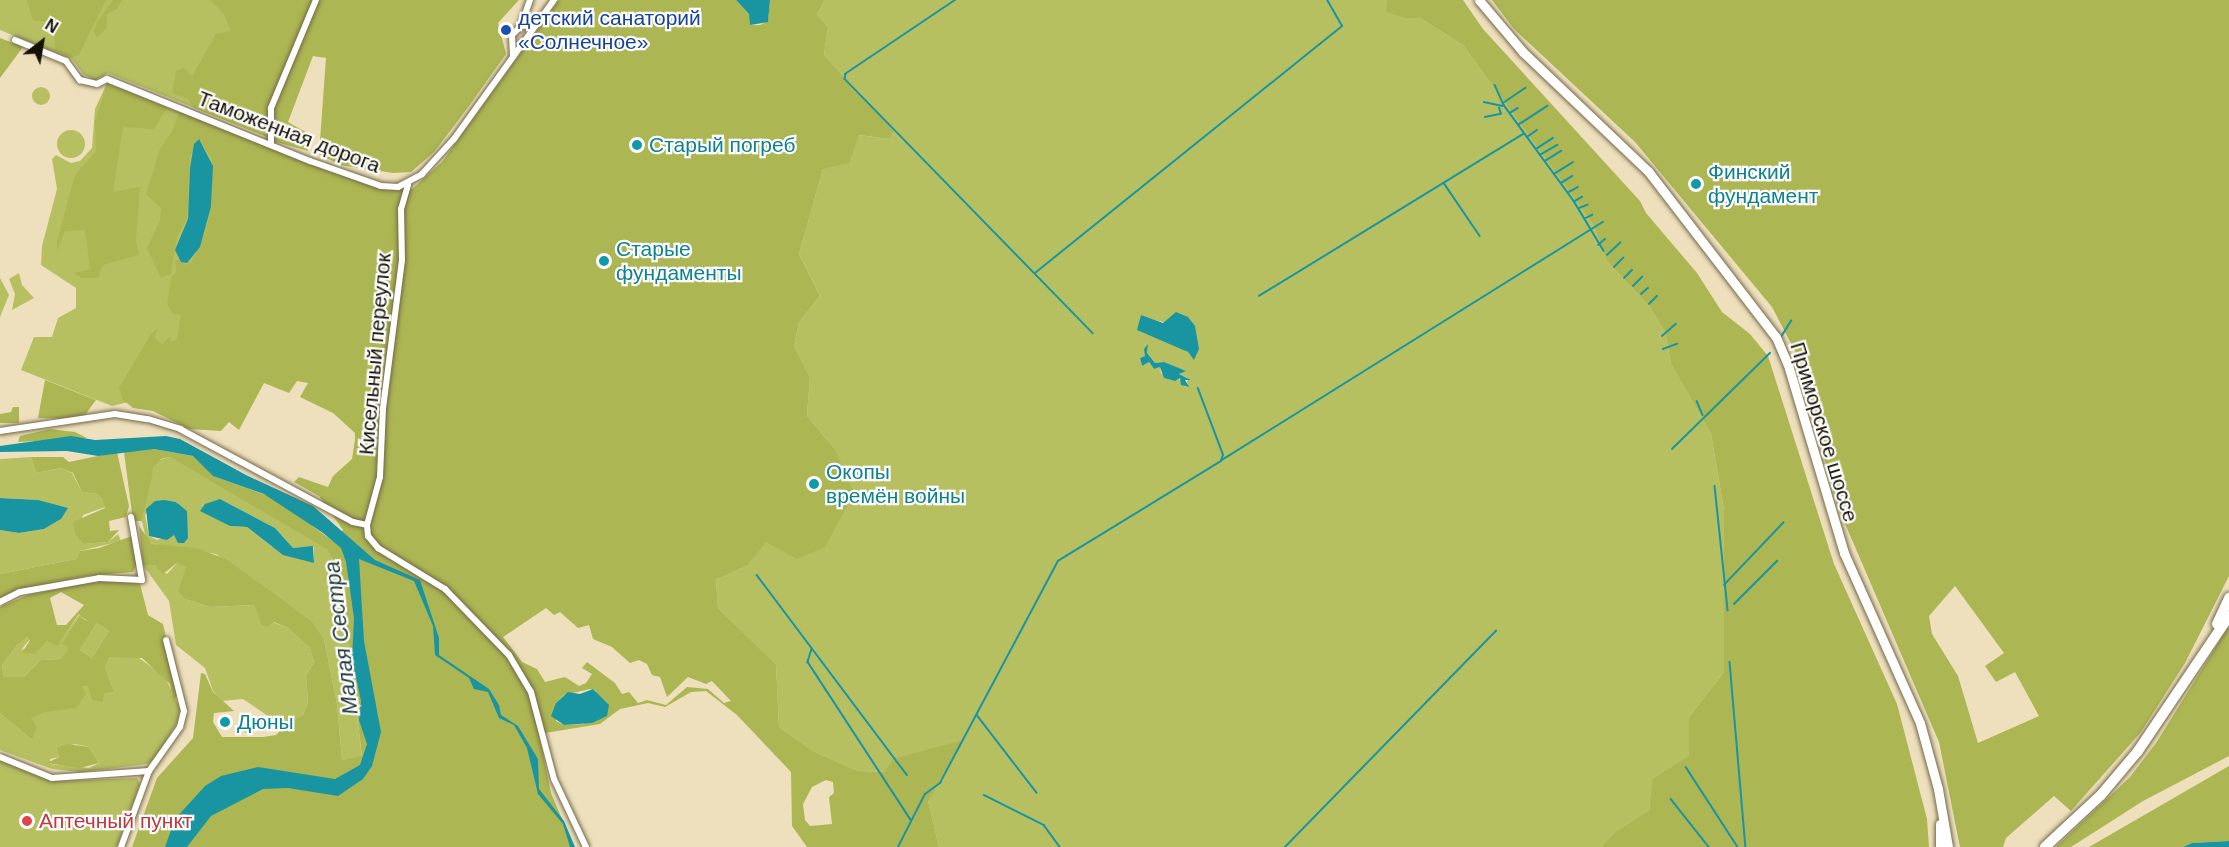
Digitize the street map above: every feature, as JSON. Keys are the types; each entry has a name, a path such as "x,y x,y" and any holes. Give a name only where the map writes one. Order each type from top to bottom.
{"highway":[{"path":"2206,649 2229,598"},
{"path":"2045,847 2101,795 2138,751 2229,616"}],"main road":[{"name":"Приморское шоссе","path":"1479,0 1524,52 1637,158 1770,327 1788,365 1844,553 1918,717 1938,789 1948,847"},
{"name":"Приморское шоссе","path":"1938,789 1940,847"}],"street":[{"path":"271,143 271,108 316,0"},
{"path":"513,55 510,42 521,26 530,0"},
{"path":"408,185 454,139 554,0"},
{"path":"521,26 536,25"},
{"name":"Таможенная дорога","path":"15,40 66,61 80,80 97,84 107,79 381,186 408,185"},
{"name":"Кисельный переулок","path":"367,525 380,477 383,408 402,260 401,209 408,185"},
{"path":"0,431 115,414 148,419 180,429 353,522 367,525 371,542 445,589 495,638 516,664 540,720 554,779 586,847"},
{"path":"0,602 20,592 99,578 142,580 131,517"},
{"path":"121,847 149,771 180,727 184,711 166,640"},
{"path":"0,757 52,778 149,771"}],"green space":[{"path":"0,0 305,0 267,106 267,137 108,73 95,80 83,74 72,59 0,30"},
{"path":"27,0 106,0 79,55 71,57 55,50 54,27 45,21 33,21"},
{"path":"113,0 122,0 117,9 107,14 106,29 97,37 94,32 97,22"},
{"path":"210,0 313,0 269,106 268,137 194,108 188,99 172,93 176,71 184,68 192,76 216,34 231,31 224,14"},
{"path":"319,0 519,0 498,23 506,54 466,110 434,152 411,172 393,173 340,165 319,154 326,58 313,56 288,122 309,134 308,151 273,141 274,109"},
{"path":"559,0 736,0 749,14 751,25 760,25 768,21 770,0 825,0 817,14 828,27 824,55 894,131 890,139 859,135 849,163 823,169 799,254 820,296 799,322 794,346 810,377 807,416 834,448 854,493 825,547 797,559 766,542 748,565 716,580 718,608 776,664 779,727 813,751 858,771 885,772 893,759 963,740 928,801 939,847 807,847 792,826 791,772 737,715 706,691 691,692 665,707 648,703 620,709 600,724 539,734 551,793 574,847 132,847 157,778 193,738 201,673 205,674 213,692 234,711 214,713 213,722 222,737 263,737 276,735 288,722 303,715 308,702 306,676 314,662 310,648 288,628 274,622 266,627 261,624 254,605 210,607 185,599 178,591 186,567 177,563 163,574 155,565 143,565 139,526 152,544 196,548 226,559 313,622 324,639 337,704 342,760 362,756 338,568 327,549 170,457 161,459 154,467 142,521 133,521 124,452 148,448 198,457 216,477 274,498 334,542 343,530 319,496 294,482 299,477 328,487 333,476 352,459 355,440 355,433 333,413 300,397 308,383 297,381 289,393 264,383 239,430 229,422 221,431 189,429 153,411 133,408 123,400 119,388 151,334 157,329 155,339 162,344 171,336 170,342 177,339 181,315 173,314 167,304 171,277 176,272 175,261 179,259 186,265 192,261 205,234 212,205 212,159 198,138 190,157 187,219 177,237 171,274 161,278 147,248 160,221 161,208 146,194 160,148 172,132 179,111 380,189 412,189 442,162","holes":["546,608 554,615 560,612 578,628 589,625 593,639 612,647 630,663 639,660 647,664 652,675 660,677 667,697 688,677 706,684 712,681 731,701 724,703 708,689 687,687 666,705 647,700 638,703 629,692 622,694 615,683 587,662 582,668 592,674 586,683 579,686 565,677 545,682 537,669 522,662 503,637","595,690 598,697 584,724 564,725 556,721 556,703 564,695","826,780 833,782 834,793 829,797 832,824 810,826 805,820 803,804 812,787"]},
{"path":"825,0 1387,0 1387,12 1404,18 1420,18 1463,45 1594,226 1606,260 1649,306 1665,332 1671,364 1711,434 1724,510 1724,672 1689,717 1689,755 1652,779 1649,810 1615,832 1601,847 939,847 928,801 885,772 858,771 813,751 779,727 776,664 718,608 716,580 748,565 834,448 807,416 810,377 794,346 799,322 820,296 799,254 823,169 858,135 890,139 894,131 824,55 828,27 817,14","holes":["1176,313 1195,326 1194,359 1188,352 1145,331 1146,318 1167,323","1148,346 1147,353 1155,363 1164,362 1184,371 1179,374 1188,378 1186,388 1181,379 1170,380 1161,373 1160,367 1154,369 1149,362 1142,366 1140,358 1145,356"]},
{"path":"1387,0 1463,0 1483,29 1640,201 1646,213 1697,273 1722,312 1750,334 1768,356 1834,564 1897,704 1927,819 1929,847 1601,847 1615,832 1649,810 1652,779 1689,755 1689,717 1724,672 1724,510 1711,434 1671,364 1665,332 1649,306 1606,260 1594,226 1463,45 1420,18 1404,18 1386,12"},
{"path":"1492,0 2229,0 2229,576 2185,663 2141,732 2071,811 2054,796 2006,838 2003,847 1960,847 1939,742 1837,505 1796,353 1772,307 1635,142 1514,29","holes":["1955,586 2004,653 1985,666 1996,682 2015,672 2039,716 1978,743 1958,676 1932,634 1929,616"]},
{"path":"0,38 23,47 0,78"},
{"path":"107,83 249,138 203,384 112,406 21,370 34,337 52,337 58,318 76,308 76,288 41,265 42,246 57,189 52,159 56,155 71,163 80,161 92,148 95,109"},
{"path":"107,84 167,108 154,129 123,127 113,192 140,187 136,241 139,255 103,265 98,278 82,278 74,273 90,269 85,230 65,231 57,251 57,241 75,175 96,151 95,120"},
{"path":"41,87 47,90 50,96 47,102 41,105 35,102 32,96 35,90"},
{"path":"71,130 81,134 85,144 81,154 71,158 61,154 57,144 61,134"},
{"path":"19,273 22,285 34,298 12,310 15,294 9,279"},
{"path":"0,278 9,295 0,317"},
{"path":"45,380 96,400 85,415 73,419 38,418"},
{"path":"13,407 19,407 19,423 0,423 0,414 11,412"},
{"path":"50,429 75,432 87,438 18,442 20,436"},
{"path":"117,452 129,506 126,517 109,521 110,531 119,530 108,542 83,544 76,536 73,522 105,508 102,499 98,494 82,492 73,473 61,468 36,473 31,457 63,457 69,462"},
{"path":"31,457 36,473 61,468 72,473 82,492 98,494 102,499 105,507 83,515 76,536 83,544 108,542 118,534 121,541 80,551 76,559 0,574 0,530 19,533 44,529 61,519 38,500 0,498 0,459"},
{"path":"170,457 320,541 331,554 342,592 362,757 342,760 337,704 324,639 313,622 216,554 153,544 146,539 142,521 152,472 157,461","holes":["220,499 275,528 293,548 314,547 314,563 271,546 247,527 230,526 205,511","155,501 177,502 185,519 188,538 174,535 157,540 149,536 145,515"]},
{"path":"132,536 137,564 133,572 87,576 22,589 0,598 0,574 76,559 80,551 99,548"},
{"path":"178,562 187,567 185,599 210,607 254,605 260,617 288,628 310,648 314,662 306,676 308,702 303,715 288,722 271,718 243,699 222,701 213,691 205,668 176,645 169,601 143,565 155,565 167,574"},
{"path":"121,580 140,584 148,615 163,624 179,693 173,701 170,684 142,658 110,657 105,667 114,692 104,694 103,702 92,700 88,686 82,687 86,694 76,708 45,712 31,718 37,728 32,740 0,713 0,607 28,595 97,581","holes":["61,592 84,605 66,625 57,625 50,598","79,614 88,621 79,617 62,644 69,649 60,659 41,660 24,677 4,677 2,665 18,644 27,637 30,640 22,653 34,654 47,641 57,646","97,623 109,631 92,658 80,650"]},
{"path":"80,614 89,620 80,618 63,645 70,649 60,659 41,660 24,677 4,677 2,665 26,637 30,639 21,650 47,641 57,645"},
{"path":"97,623 109,631 92,658 80,650"},
{"path":"2229,626 2229,756 2143,801 2071,847 2056,847 2130,777 2156,743"},
{"path":"135,655 165,677 180,709 178,721 155,759 147,764 82,772 52,769 0,750 0,713 32,740 31,718 81,687 88,686 103,694 114,692 105,667 110,657","holes":["75,744 89,747 99,763 89,768 50,764 50,759 59,757 56,747"]},
{"path":"248,715 254,718 257,724 254,730 248,733 242,730 239,724 242,718"},
{"path":"69,744 89,747 99,763 80,768 47,763 59,757 56,747"},
{"path":"0,760 54,781 137,778 140,784 117,847 0,847"},
{"path":"2229,766 2229,841 2192,843 2183,847 2089,847"}],"water":[{"path":"736,0 770,0 768,22 750,25 749,14"},
{"path":"199,139 213,166 211,207 200,247 187,263 181,262 175,250 188,219 190,168 194,144"},
{"path":"1176,312 1188,317 1195,326 1199,349 1194,360 1188,352 1137,330 1141,315 1163,323"},
{"path":"1148,344 1147,353 1155,363 1164,362 1186,371 1179,374 1191,380 1185,380 1189,387 1181,385 1180,378 1175,381 1164,378 1160,367 1154,369 1149,362 1142,366 1140,358 1145,356 1144,349"},
{"path":"71,436 95,440 166,436 180,439 246,475 313,506 375,560 420,580 439,638 439,655 489,689 499,705 501,715 518,726 538,759 539,789 564,821 575,847 570,847 563,824 538,794 527,748 514,725 499,718 488,692 474,689 469,678 435,655 433,626 414,581 359,559 364,641 381,732 372,766 363,779 338,796 288,788 263,789 211,816 187,847 165,847 175,819 205,786 221,776 258,767 335,779 360,765 367,744 359,720 361,701 352,659 354,618 346,562 341,548 323,533 264,494 213,476 193,456 154,449 98,456 67,451 0,452 0,446"},
{"path":"0,498 38,500 68,508 61,519 44,529 19,533 0,530"},
{"path":"220,499 275,528 293,548 313,546 314,563 283,555 247,527 230,526 200,511 205,504"},
{"path":"155,501 176,502 187,511 188,538 184,543 178,543 174,535 167,540 149,536 146,509"},
{"path":"593,689 609,705 607,716 592,723 564,725 551,716 556,703 568,692 580,694"},
{"path":"2229,841 2229,847 2183,847 2192,843"}],"waterway":[{"path":"956,0 846,74 845,79 1093,333"},
{"path":"1035,273 1342,26 1327,0"},
{"path":"1495,85 1504,105 1574,201 1604,251"},
{"path":"1503,103 1525,88"},
{"path":"1484,102 1503,106"},
{"path":"1518,125 1547,106"},
{"path":"1485,117 1501,114 1499,108"},
{"path":"1510,113 1518,108"},
{"path":"1527,137 1537,130"},
{"path":"1259,296 1523,134"},
{"path":"1536,149 1553,138"},
{"path":"1540,155 1557,145"},
{"path":"1545,161 1561,151"},
{"path":"1554,174 1573,162"},
{"path":"1561,183 1572,176"},
{"path":"1444,183 1480,236"},
{"path":"1569,192 1578,187"},
{"path":"1575,201 1582,197"},
{"path":"1579,208 1587,205"},
{"path":"1586,218 1592,215"},
{"path":"1222,460 1603,222"},
{"path":"1598,245 1605,239"},
{"path":"1607,255 1620,243"},
{"path":"1614,267 1623,258"},
{"path":"1624,278 1632,270"},
{"path":"1633,286 1642,277"},
{"path":"1641,294 1648,288"},
{"path":"1649,304 1657,296"},
{"path":"1781,337 1791,321"},
{"path":"1662,336 1676,324"},
{"path":"1663,349 1677,344"},
{"path":"1672,449 1770,353"},
{"path":"898,847 925,794 940,783 1058,561 1221,461 1223,455 1198,389"},
{"path":"1697,401 1703,415"},
{"path":"1715,486 1728,610"},
{"path":"1724,585 1783,523"},
{"path":"1734,604 1777,561"},
{"path":"757,575 907,775"},
{"path":"1285,847 1496,631"},
{"path":"812,649 808,662 911,820"},
{"path":"1730,662 1746,847"},
{"path":"977,715 1037,793"},
{"path":"1686,767 1738,847"},
{"path":"984,795 1044,825 1060,847"},
{"path":"1671,799 1709,847"}],"place":[{"name":"детский санаторий «Солнечное»","path":"506,30"},
{"name":"Старый погреб","path":"637,145"},
{"name":"Финский фундамент","path":"1696,184"},
{"name":"Старые фундаменты","path":"604,261"},
{"name":"Окопы времён войны","path":"814,484"},
{"name":"Дюны","path":"225,722"},
{"name":"Аптечный пункт","path":"27,821"}],"water label":[{"name":"Малая Сестра","path":"341,638"}]}
